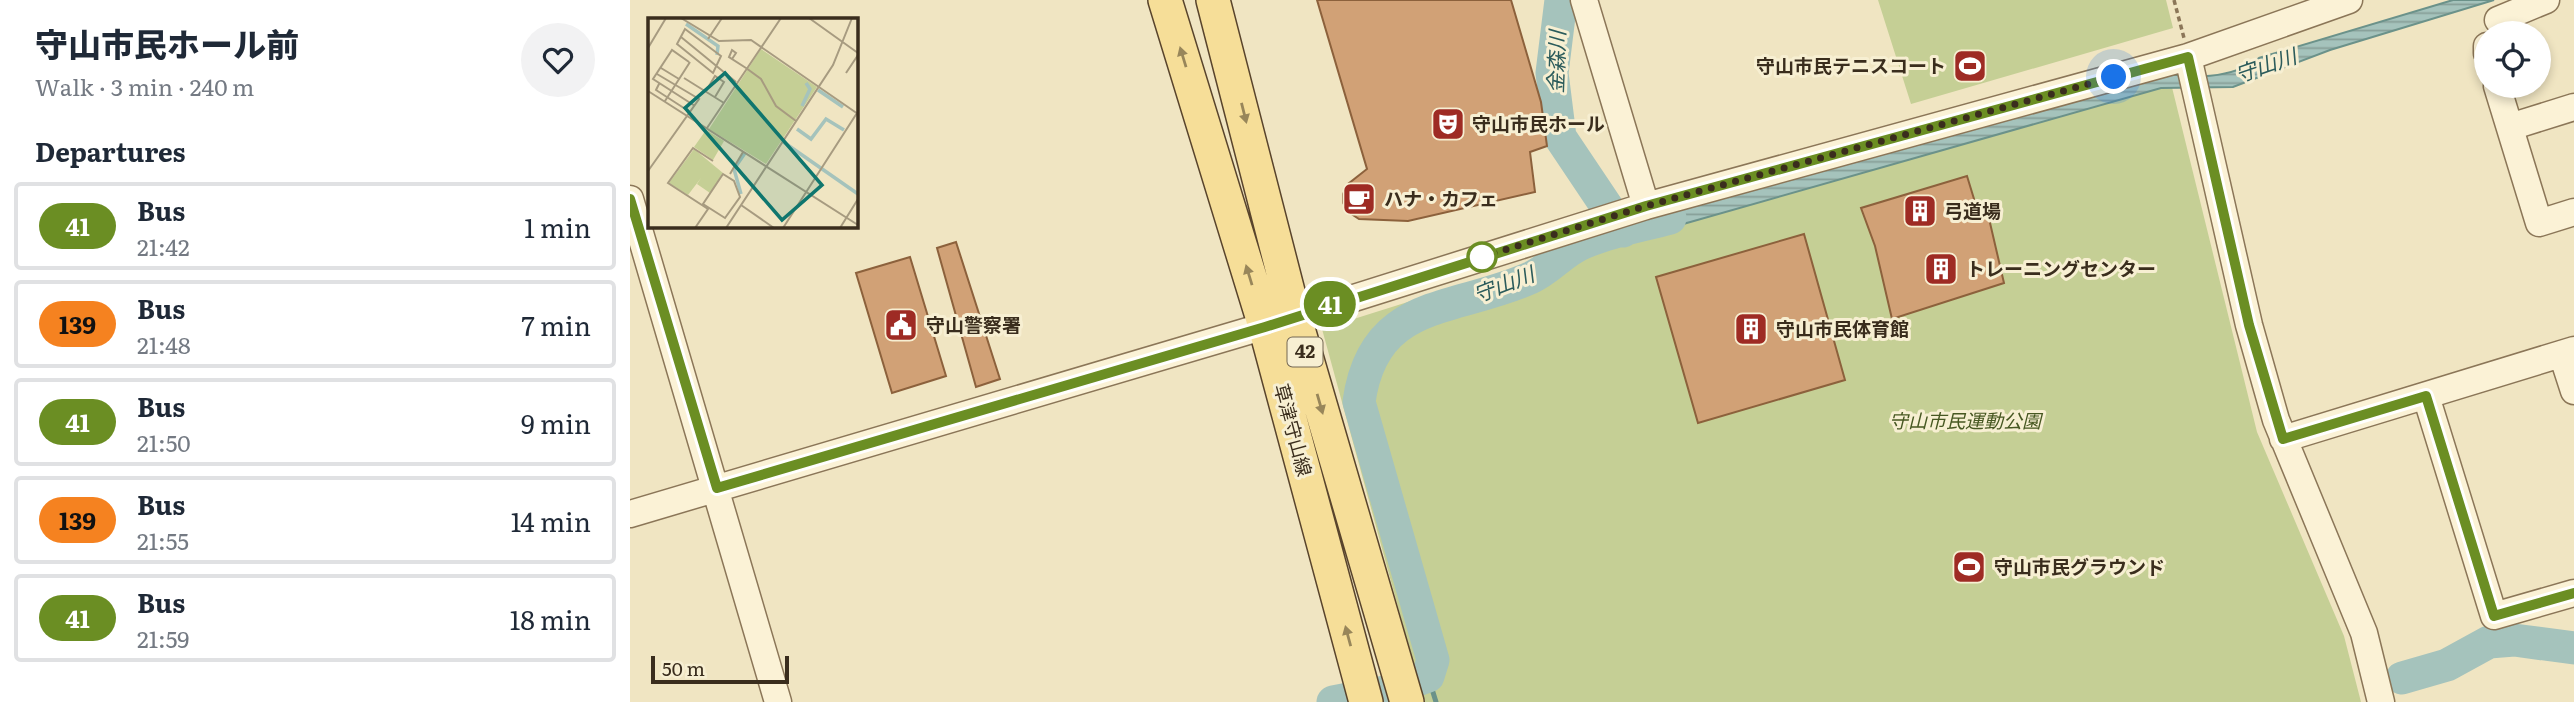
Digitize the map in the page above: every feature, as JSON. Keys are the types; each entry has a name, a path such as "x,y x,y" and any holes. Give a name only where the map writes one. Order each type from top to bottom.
{"main road":[{"name":"草津守山線","path":"1165,0 1280,321 1407,702"},
{"name":"草津守山線","path":"1213,0 1280,321 1366,702"}],"street":[{"path":"1584,0 1638,209"},
{"path":"630,514 1280,321 1638,209 2188,57 2349,0"},
{"path":"2495,18 2546,0"},
{"path":"2188,57 2249,325 2283,439 2364,634 2381,702"},
{"path":"2501,98 2539,223 2574,212"},
{"path":"2510,127 2574,107"},
{"path":"630,199 778,702"},
{"path":"2283,439 2568,352 2574,391"},
{"path":"2426,396 2494,616 2574,593"}],"path":[{"path":"2174,0 2188,57"}],"green space":[{"name":"守山市民テニスコート","path":"1878,0 2166,0 2173,28 1911,104"},
{"name":"守山市民運動公園","path":"2166,63 2257,432 2344,636 2361,702 1424,702 1322,329"}],"water":[{"path":"2453,0 2494,0 2330,50 2233,87 2161,88 1634,238 1624,223 2157,71 2183,76 2224,74 2259,58"}],"building":[{"name":"守山市民ホール","path":"1317,0 1511,0 1541,102 1547,146 1530,152 1535,192 1408,221 1359,219 1350,213 1343,203 1343,194 1348,184 1367,169"},
{"name":"トレーニングセンター","path":"1967,176 1978,212 1987,210 2004,283 1892,319 1875,246 1861,208"},
{"name":"守山市民体育館","path":"1804,234 1845,380 1698,423 1656,277"},
{"path":"956,242 1000,379 976,387 937,248"},
{"name":"守山警察署","path":"910,257 946,376 892,393 856,273"}],"waterway":[{"name":"金森川","path":"1561,0 1552,73 1560,137 1623,231"},
{"name":"守山川","path":"1333,702 1385,692 1428,676 1433,660 1359,402 1367,368 1381,344 1399,326 1421,314 1530,278 1583,243 1670,218"},
{"path":"2402,678 2447,665 2489,642 2514,640 2574,648"},
{"name":"守山川","path":"1428,676 1436,702"}],"bus line":[{"name":"41","path":"630,199 717,488 1265,327 1294,315 1646,206 2188,57 2249,325 2283,439 2426,396 2494,616 2574,593"}],"place":[{"name":"守山市民テニスコート","path":"1970,66"},
{"name":"守山市民ホール","path":"1448,124"},
{"name":"ハナ・カフェ","path":"1359,199"},
{"name":"弓道場","path":"1920,211"},
{"name":"トレーニングセンター","path":"1941,269"},
{"name":"守山警察署","path":"901,325"},
{"name":"守山市民体育館","path":"1751,329"},
{"name":"守山市民グラウンド","path":"1969,567"}],"route":[{"path":"1482,257 1646,206 2114,77"}]}
